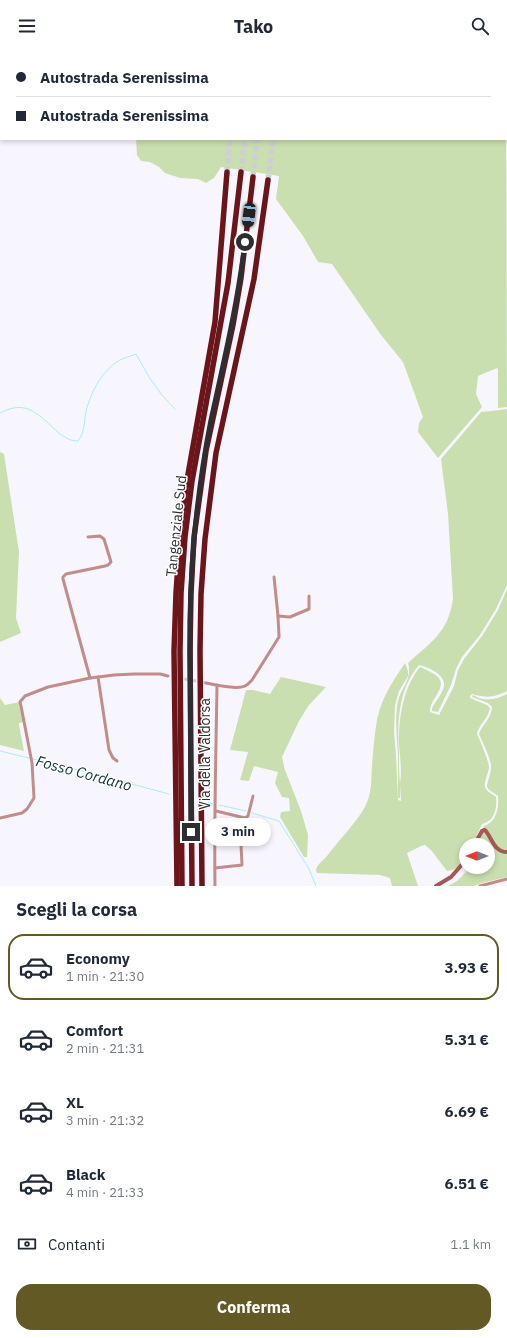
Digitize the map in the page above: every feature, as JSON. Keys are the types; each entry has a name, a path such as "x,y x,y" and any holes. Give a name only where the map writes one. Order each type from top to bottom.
{"highway":[{"name":"Tangenziale Sud","path":"176,886 174,651 180,536 187,480 215,322 227,172"},
{"name":"Tangenziale Sud","path":"182,886 180,651 181,593 185,537 193,474 228,283 241,172"},
{"path":"192,886 190,593 194,537 206,451 233,325 241,278 253,177"},
{"path":"202,886 200,650 201,594 205,539 216,453 254,279 268,180"}],"street":[{"path":"88,537 100,536 104,539 111,562 105,566 66,574 63,576 63,579 90,678"},
{"name":"Via della Valdorsa","path":"215,886 217,685 241,687 247,685 252,680 279,636 274,577"},
{"path":"278,616 290,617 309,609 309,596"},
{"path":"0,818 28,809 34,798 32,763 20,702 23,698 48,687 114,674 160,674 168,676"},
{"path":"98,677 109,750 113,758 117,761"},
{"path":"206,683 217,685"},
{"path":"244,818 248,816 253,796"},
{"path":"216,811 244,818"},
{"path":"244,818 246,823 244,835"},
{"path":"478,838 484,830 489,838"},
{"path":"215,868 242,865 241,845"},
{"path":"495,846 500,851 507,852"},
{"path":"436,886 451,877 459,868"},
{"path":"480,886 507,879"}],"green space":[{"path":"136,140 506,140 507,407 498,408 497,368 478,376 476,394 482,407 438,458 418,432 419,423 423,417 403,362 381,335 332,264 318,262 303,236 276,199 279,176 221,167 214,178 206,183 198,179 180,178 165,173 159,167 150,162 141,161 137,155"},
{"path":"507,409 507,585 496,609 480,635 462,657 438,712 432,711 432,708 444,686 442,678 436,672 419,665 412,675 400,707 398,731 399,769 400,783 401,771 399,740 402,707 407,690 415,674 420,667 439,678 441,683 440,687 430,712 439,715 454,686 458,670 498,610 507,589 507,691 490,697 472,694 470,696 470,698 487,705 490,708 477,734 489,764 485,787 496,797 494,814 490,820 482,824 475,838 459,838 459,867 457,868 447,871 431,850 425,845 407,853 418,886 392,886 390,878 380,875 317,873 316,870 318,866 357,819 365,807 371,787 374,741 380,709 395,677 405,663 408,676 399,691 395,705 394,732 398,800 401,801 400,784 400,798 398,798 398,755 396,731 398,700 409,675 408,663 443,629 451,611 453,599 448,514 441,459 482,411"},
{"path":"0,452 4,454 19,552 16,618 21,633 0,642"},
{"path":"281,677 326,687 309,705 299,721 282,757 285,770 301,811 308,835 307,857 304,857 280,817 281,812 290,811 289,798 282,797 275,783 278,772 254,766 249,781 240,780 248,752 230,750 246,690 270,694"},
{"path":"507,694 507,877 474,886 448,886 457,881 464,874 495,874 495,838 478,838 484,826 494,818 498,805 498,796 488,789 487,786 491,772 491,764 479,734 490,715 492,707 488,703 472,697 473,695 482,699 498,698"},
{"path":"0,698 5,705 20,702 24,722 19,723 19,725 24,751 0,745"}],"waterway":[{"path":"0,413 18,407 26,408 39,415 66,438 78,441 83,430 88,404 99,381 115,363 136,354 161,394 175,409"},
{"name":"Fosso Cordano","path":"0,751 169,794"},
{"name":"Fosso Cordano","path":"207,802 213,804"},
{"name":"Fosso Cordano","path":"219,805 246,811"},
{"name":"Fosso Cordano","path":"252,813 279,821 309,869 316,886"}],"tunnel":[{"path":"227,172 230,140"},
{"path":"241,172 245,140"},
{"path":"253,177 257,140"},
{"path":"268,180 273,140"},
{"path":"180,678 206,683"}],"route":[{"path":"191,832 190,593 194,537 211,421 233,325 245,242"}]}
